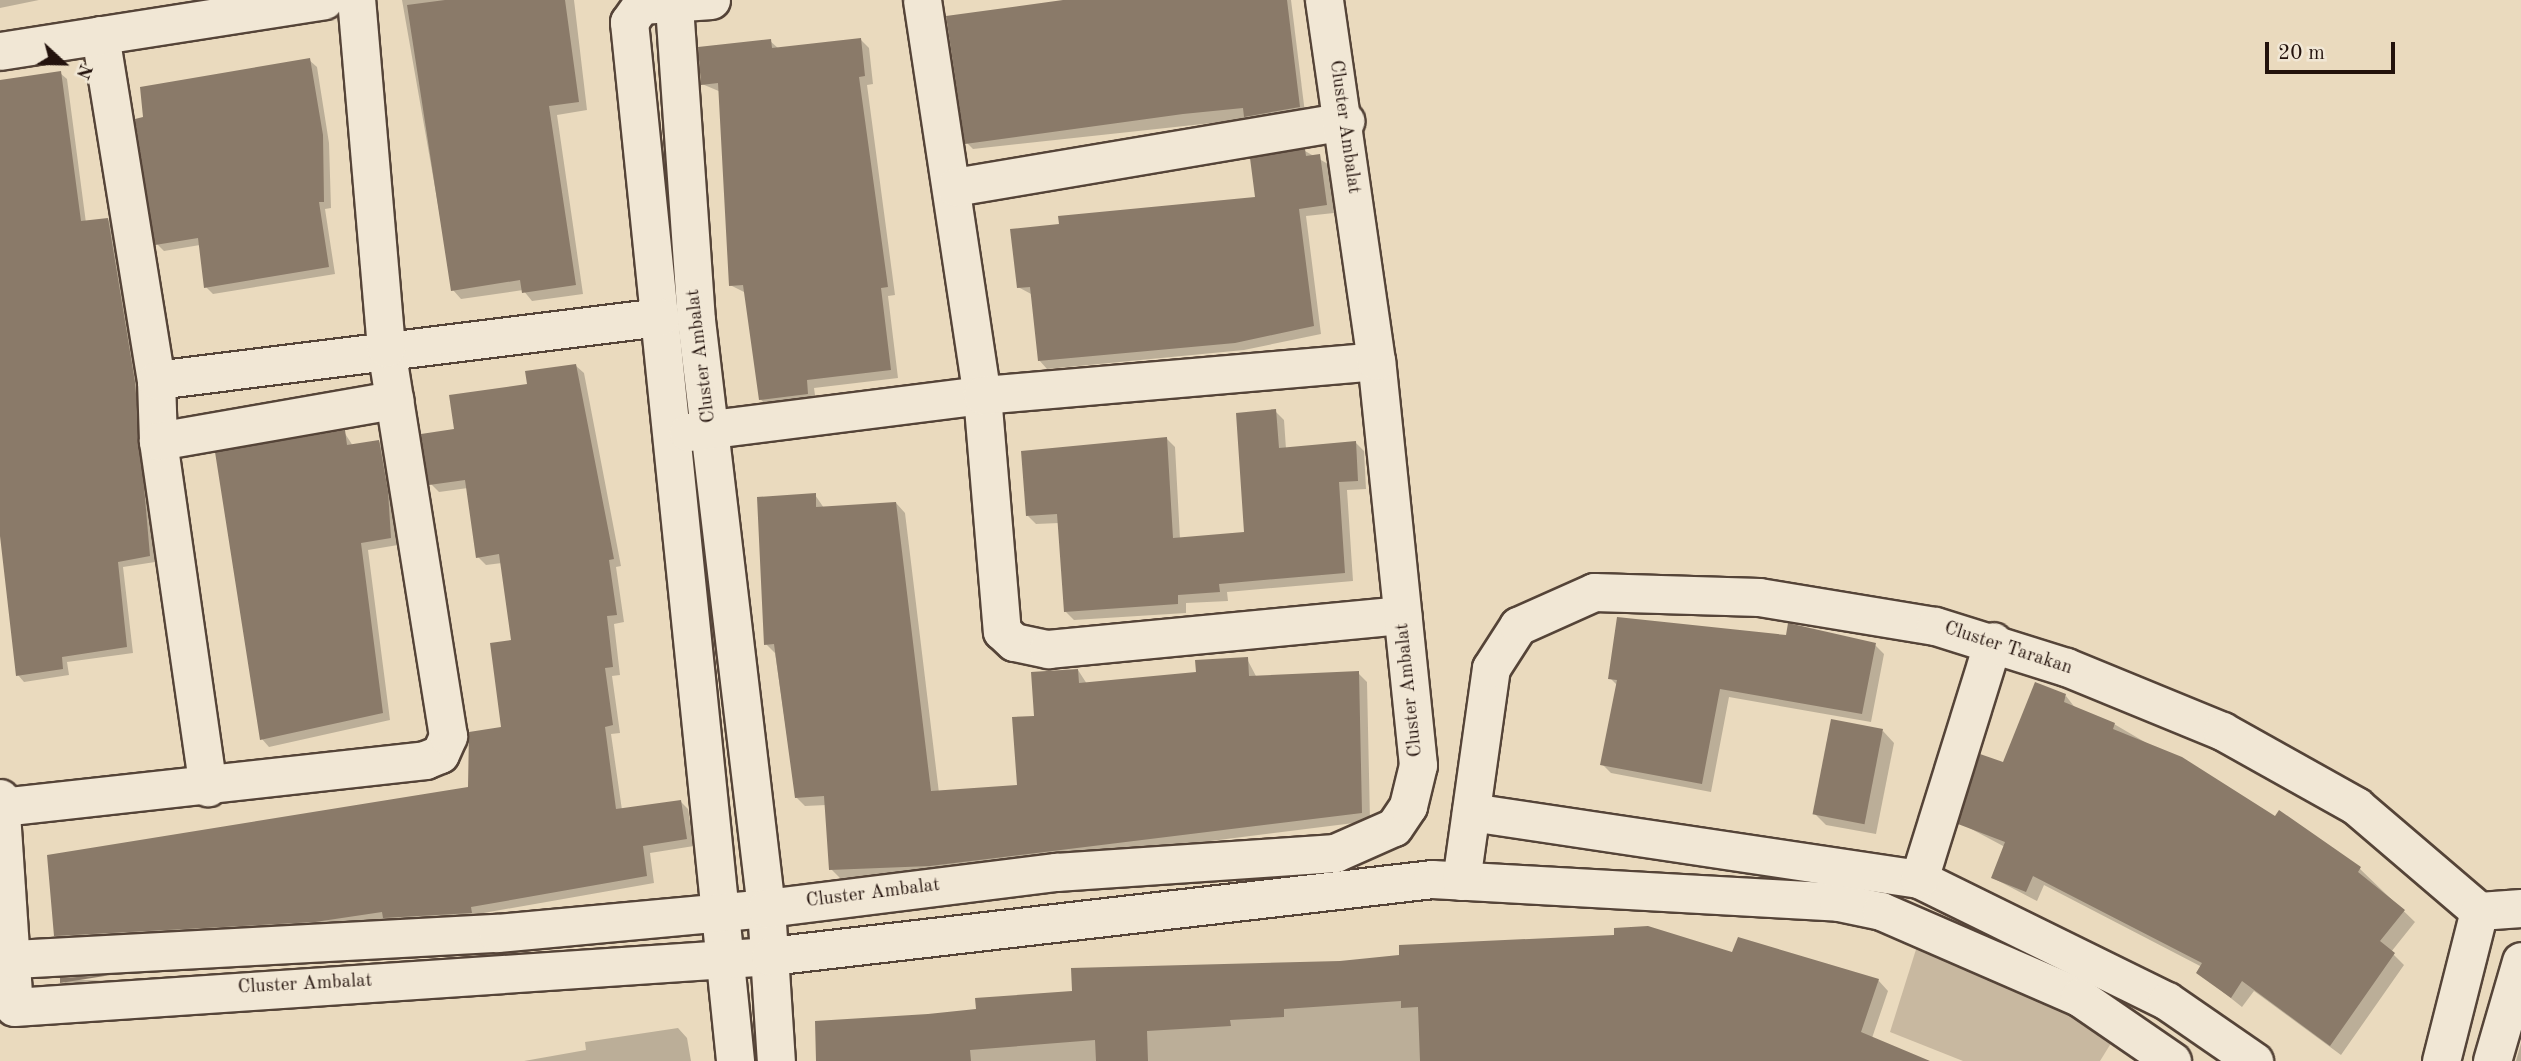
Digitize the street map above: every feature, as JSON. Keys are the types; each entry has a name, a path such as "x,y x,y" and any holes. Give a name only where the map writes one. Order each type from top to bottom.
{"street":[{"path":"0,51 324,0"},
{"path":"1,803 208,787 440,754 448,736 386,348 356,0"},
{"path":"711,0 652,4 629,22 734,1061"},
{"path":"922,0 955,187 982,395 1002,631 1014,642 1048,649 1402,615"},
{"name":"Cluster Ambalat","path":"14,959 497,933 766,908 1056,872 1335,853 1367,842 1401,816 1418,765 1376,361 1345,121 1324,0"},
{"name":"Cluster Ambalat","path":"652,4 711,430 766,908 776,1061"},
{"path":"100,35 156,380 158,441 208,787"},
{"path":"955,187 1345,121"},
{"path":"156,380 386,348 660,317"},
{"path":"671,433 982,395 1376,361"},
{"path":"158,441 394,400"},
{"name":"Cluster Tarakan","path":"1461,881 1491,668 1518,626 1594,592 1759,597 1993,641 2222,731 2356,807 2479,911"},
{"path":"1919,880 1993,641"},
{"name":"Cluster Ambalat","path":"1,803 14,959 14,1007 770,957 1461,881"},
{"path":"1470,821 1919,880 2167,1001 2254,1061"},
{"path":"1461,881 1838,902 1881,911 2079,997 2172,1061"},
{"path":"2441,1061 2479,911 2521,908"},
{"path":"2492,1061 2521,961"}],"shaded area":[{"path":"1919,940 2118,1032 2100,1061 1963,1061 1890,1032"}],"building":[{"path":"445,0 565,0 579,102 549,106 576,285 522,293 520,280 451,291 407,5"},
{"path":"1063,0 1287,0 1300,107 1244,117 1243,108 1183,114 965,144 946,16"},
{"path":"861,38 865,76 859,77 888,287 881,288 891,370 807,380 808,394 759,400 743,285 729,286 718,83 701,85 698,47 771,39 772,48"},
{"path":"310,58 323,135 324,202 319,202 329,267 204,288 198,238 155,245 135,119 143,117 140,87"},
{"path":"61,71 81,221 108,218 135,382 150,556 118,562 127,647 62,657 63,669 16,676 0,536 0,80"},
{"path":"1305,149 1306,156 1320,154 1327,205 1299,209 1314,326 1235,343 1038,361 1030,287 1017,288 1010,229 1059,224 1058,216 1255,197 1250,158"},
{"path":"576,364 614,559 609,560 617,615 607,616 613,667 605,668 613,725 605,727 616,809 681,800 687,839 643,846 647,876 471,907 472,913 383,918 382,912 315,922 54,936 47,855 468,787 469,732 501,727 490,643 511,640 499,554 476,558 465,480 429,485 421,434 454,429 449,395 527,384 525,371"},
{"path":"1276,409 1279,448 1356,441 1358,481 1339,482 1345,573 1219,584 1220,592 1178,595 1178,604 1064,612 1057,514 1026,516 1021,451 1167,437 1173,538 1244,532 1236,413"},
{"path":"345,430 347,445 379,440 388,491 391,538 361,543 383,713 260,740 215,452"},
{"path":"816,493 816,507 896,502 931,791 1017,785 1012,717 1034,716 1031,672 1078,669 1079,683 1196,672 1195,660 1248,657 1249,676 1359,671 1362,813 930,866 829,870 824,796 795,798 774,644 764,645 757,497"},
{"path":"1617,617 1786,635 1788,623 1876,643 1862,714 1720,689 1702,784 1600,765 1617,680 1608,679"},
{"path":"2035,682 2066,694 2064,702 2115,723 2113,729 2182,757 2275,816 2279,810 2361,867 2358,872 2405,910 2380,941 2395,953 2330,1046 2242,981 2231,998 2196,973 2202,963 2033,876 2026,892 1991,878 2005,842 1958,824 1980,754 2003,762"},
{"path":"1831,719 1883,729 1865,824 1812,814"},
{"path":"1648,926 1732,952 1738,937 1879,979 1861,1032 1930,1061 1420,1061 1418,1007 1401,1008 1401,1001 1284,1009 1284,1017 1230,1020 1231,1026 1147,1031 1148,1061 1096,1061 1095,1040 970,1050 971,1061 816,1061 815,1021 976,1009 975,998 1072,991 1071,968 1340,961 1399,955 1399,945 1614,935 1614,928"},
{"path":"111,975 60,983 60,978"}]}
